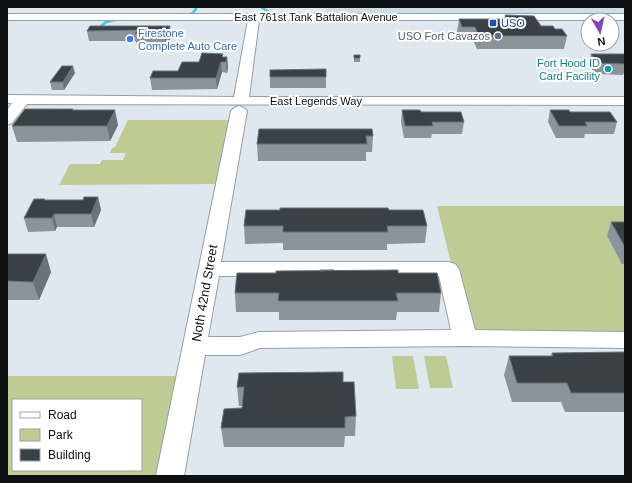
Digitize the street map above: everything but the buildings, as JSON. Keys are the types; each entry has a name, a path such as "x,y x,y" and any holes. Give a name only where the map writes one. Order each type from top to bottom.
{"street":[{"path":"492,7 502,17"},
{"name":"East 761st Tank Battalion Avenue","path":"7,17 204,12 254,17 461,17 477,11 502,17 625,17"},
{"name":"Noth 42nd Street","path":"170,476 195,346 208,268 240,106 254,17"},
{"name":"East Legends Way","path":"12,107 196,111 242,107 276,101 625,101"},
{"name":"East Legends Way","path":"12,107 240,106 625,110"},
{"path":"208,268 448,269 465,338"},
{"path":"195,346 240,346 259,340 465,338 556,341 625,340"}],"shaded area":[{"path":"325,7 625,7 625,14 620,14 620,12 580,12 580,14 326,13"}],"green space":[{"path":"128,120 229,120 217,184 59,185 70,164 100,164 102,160 123,160 126,153 110,153 112,148 115,147"},
{"path":"437,206 625,206 625,336 480,334 471,328 465,320"},
{"path":"392,356 413,356 419,389 396,389"},
{"path":"424,356 446,356 453,388 430,388"},
{"path":"7,376 177,376 157,476 7,476"}],"waterway":[{"path":"187,15 193,13 197,7"},
{"path":"261,7 267,11"},
{"path":"99,28 106,22 115,20"}],"place":[{"name":"USO","path":"493,23"},
{"name":"USO Fort Cavazos","path":"498,36"},
{"name":"Firestone Complete Auto Care","path":"130,39"},
{"name":"Fort Hood ID Card Facility","path":"608,69"}]}
